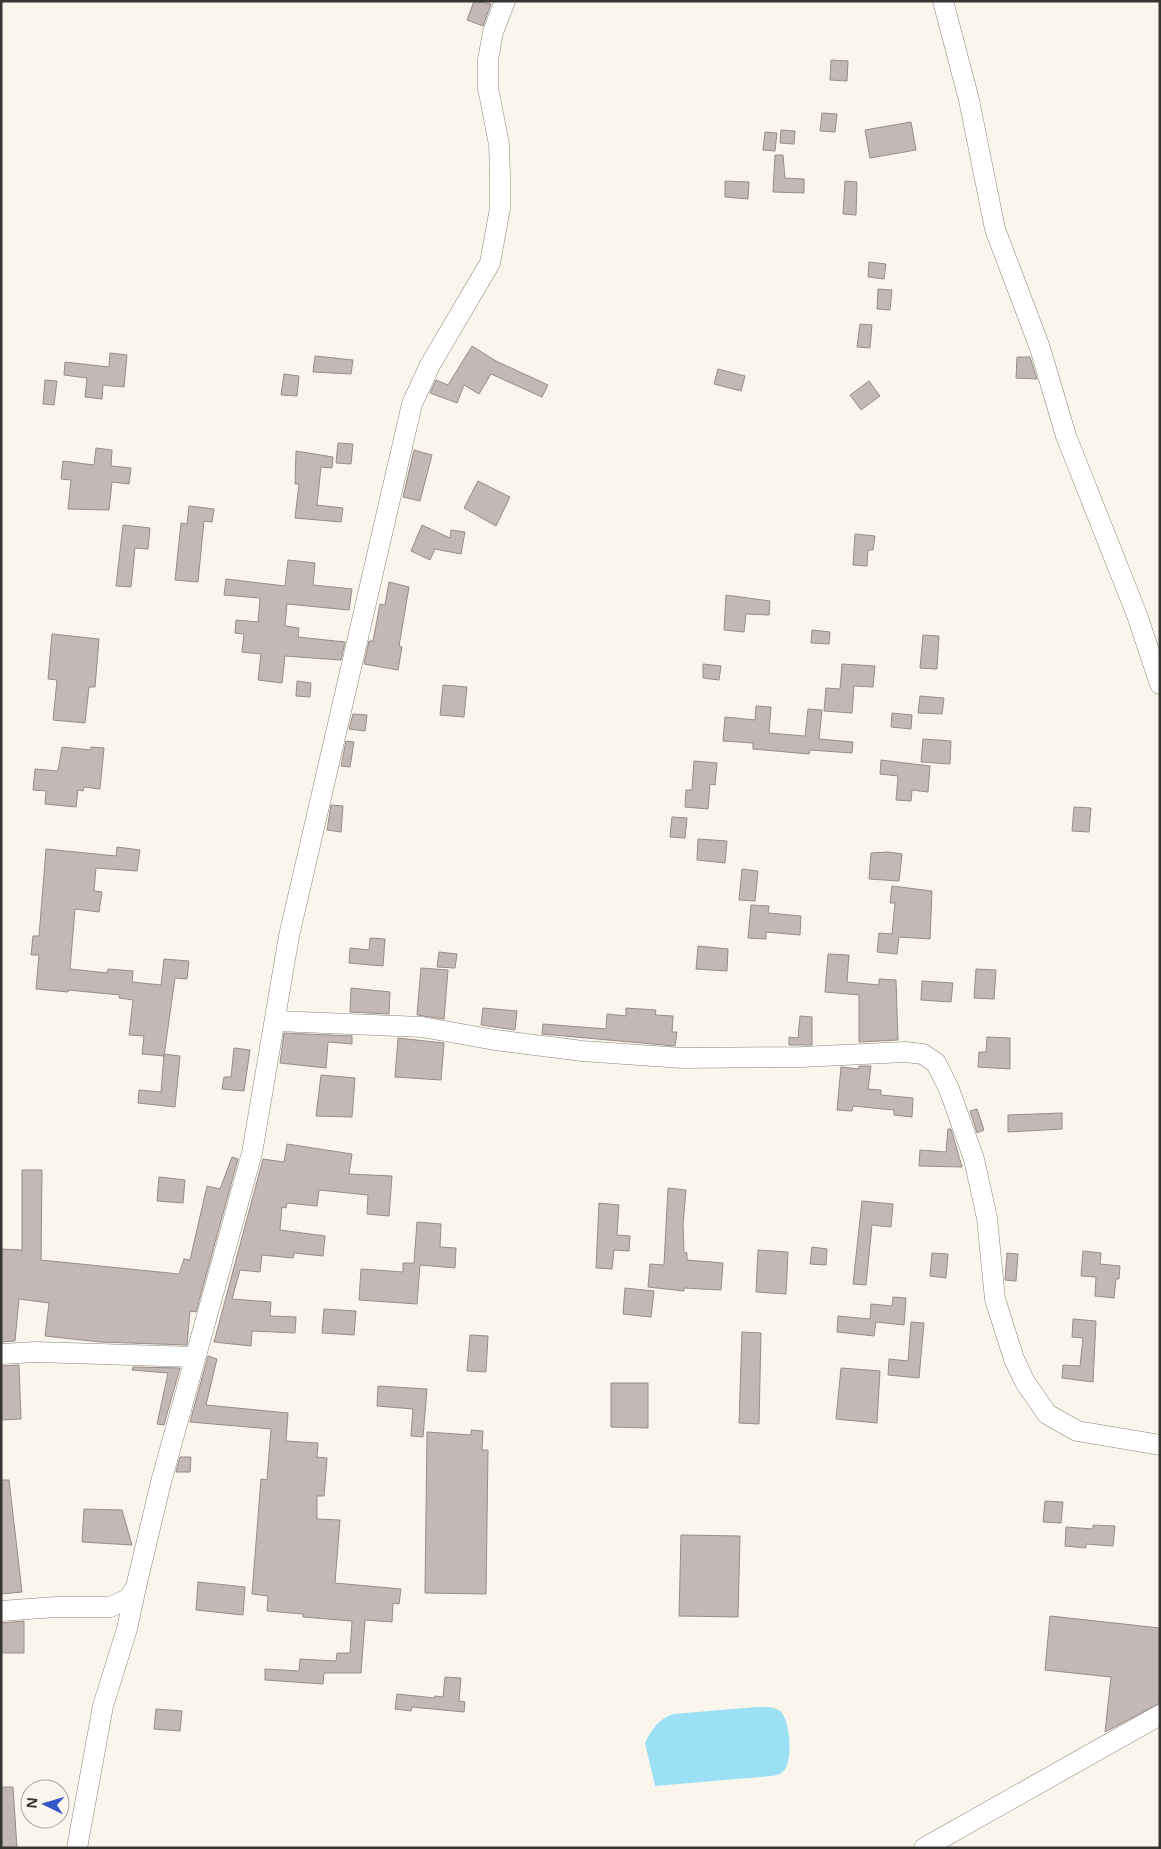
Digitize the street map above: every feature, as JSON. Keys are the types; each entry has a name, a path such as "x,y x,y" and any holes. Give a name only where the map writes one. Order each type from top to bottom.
{"street":[{"path":"77,1848 103,1706 127,1629 195,1357 252,1153 289,936 412,404 430,365 490,263 500,208 500,176 499,144 488,88 488,60 493,32 505,1"},
{"path":"942,1 969,100 995,229 1040,348 1066,436 1137,616 1160,684"},
{"path":"276,1021 422,1027 496,1040 582,1051 682,1058 802,1057 905,1052 923,1054 936,1063 949,1089 974,1159 987,1218 995,1299 1014,1359 1025,1382 1046,1414 1077,1431 1160,1445"},
{"path":"1,1354 36,1352 195,1357"},
{"path":"1,1611 56,1607 110,1607 128,1599 136,1587"},
{"path":"924,1848 1160,1715"}],"water":[{"path":"757,1707 778,1709 786,1722 790,1748 787,1764 782,1772 772,1776 655,1786 645,1743 653,1729 660,1722 673,1714"}],"building":[{"path":"474,1 491,4 483,26 467,20"},
{"path":"831,60 848,61 847,81 830,80"},
{"path":"822,113 837,114 835,132 820,131"},
{"path":"911,122 916,150 870,158 865,130"},
{"path":"781,130 795,131 794,144 780,143"},
{"path":"765,132 777,133 775,151 763,150"},
{"path":"775,155 783,155 785,178 804,179 804,193 773,192"},
{"path":"725,181 749,182 748,199 725,197"},
{"path":"845,181 857,182 856,215 843,214"},
{"path":"869,262 886,264 884,279 868,277"},
{"path":"878,289 892,290 890,310 877,309"},
{"path":"860,324 872,325 870,348 857,347"},
{"path":"472,346 496,361 548,385 542,397 491,374 479,394 464,385 457,403 430,393 436,380 448,385"},
{"path":"110,353 127,355 124,387 103,385 102,399 85,397 87,378 64,375 65,362 109,367"},
{"path":"315,356 353,360 351,374 313,372"},
{"path":"1017,357 1030,357 1037,379 1016,378"},
{"path":"718,369 745,376 741,391 714,384"},
{"path":"284,374 299,376 297,396 281,395"},
{"path":"45,380 57,381 54,405 43,404"},
{"path":"869,381 880,396 861,410 850,395"},
{"path":"338,443 353,444 351,464 336,463"},
{"path":"96,448 112,450 111,466 131,468 129,484 112,482 109,510 68,509 71,480 61,479 63,461 94,465"},
{"path":"414,450 432,455 420,501 403,497"},
{"path":"296,451 333,457 332,468 321,467 317,505 343,508 341,522 295,518 299,484 295,484"},
{"path":"478,481 510,497 496,526 464,508"},
{"path":"189,506 214,509 212,522 204,521 198,582 175,580 181,523 187,524"},
{"path":"123,525 150,528 148,549 135,548 131,587 116,586"},
{"path":"422,525 450,538 451,530 465,532 461,554 435,549 430,560 411,551"},
{"path":"855,534 875,536 873,550 868,550 867,566 853,565"},
{"path":"288,560 315,563 313,585 352,589 349,610 287,604 285,626 299,628 298,637 345,642 341,660 285,656 282,683 258,680 261,654 242,652 244,634 235,633 236,620 258,622 260,598 224,595 226,579 285,586"},
{"path":"389,582 409,587 399,646 402,647 398,670 364,664 369,641 373,641 380,604 385,605"},
{"path":"726,595 770,601 769,615 746,614 744,632 724,630"},
{"path":"812,630 830,632 829,644 811,643"},
{"path":"52,634 99,639 95,687 89,687 85,723 53,720 57,680 48,679"},
{"path":"923,635 939,636 937,669 920,668"},
{"path":"703,664 721,666 719,680 703,678"},
{"path":"842,664 875,666 873,687 854,686 852,713 824,711 826,688 840,689"},
{"path":"297,681 311,683 310,697 296,696"},
{"path":"443,685 467,687 464,717 440,715"},
{"path":"920,696 944,698 942,714 918,713"},
{"path":"756,706 771,707 769,733 805,736 808,709 822,710 819,739 853,742 852,753 810,750 809,754 753,749 753,743 723,741 725,717 755,720"},
{"path":"892,713 912,715 911,729 891,727"},
{"path":"353,714 367,715 365,731 349,729"},
{"path":"923,739 951,741 950,764 921,762"},
{"path":"346,741 354,742 350,767 341,766"},
{"path":"62,747 91,750 91,747 104,748 100,789 84,787 83,791 78,790 76,807 45,804 46,791 33,790 35,769 58,771"},
{"path":"881,760 930,766 928,792 912,790 911,801 896,800 898,776 880,774"},
{"path":"694,761 717,763 715,785 710,784 708,809 685,807 686,790 692,790"},
{"path":"331,805 343,806 341,832 327,830"},
{"path":"1074,807 1091,808 1089,832 1072,831"},
{"path":"672,817 687,818 685,838 670,837"},
{"path":"698,839 727,841 725,863 697,860"},
{"path":"117,847 140,850 137,871 96,868 94,891 102,892 99,912 75,909 70,969 107,973 108,969 133,971 132,982 161,985 164,959 189,961 187,979 175,978 164,1056 142,1054 144,1036 129,1035 133,1000 119,998 120,995 36,989 39,955 31,955 33,936 39,936 46,849 116,856"},
{"path":"888,852 902,854 899,881 869,879 871,853"},
{"path":"742,869 758,871 755,901 739,900"},
{"path":"892,886 932,891 930,939 899,937 897,954 877,952 879,933 892,934 895,903 890,903"},
{"path":"751,905 769,906 768,913 801,916 800,935 766,932 766,939 748,938"},
{"path":"370,938 385,939 383,966 349,963 350,948 369,950"},
{"path":"698,946 728,949 727,971 696,969"},
{"path":"439,952 457,954 455,968 437,967"},
{"path":"828,954 849,955 847,982 879,985 879,979 896,980 898,1040 859,1042 859,995 825,992"},
{"path":"421,968 448,970 444,1019 417,1015"},
{"path":"976,969 996,970 994,999 974,998"},
{"path":"922,981 953,983 951,1002 921,1000"},
{"path":"351,988 390,992 389,1014 350,1012"},
{"path":"483,1008 517,1011 515,1030 481,1025"},
{"path":"626,1008 656,1010 655,1015 673,1016 672,1032 677,1032 675,1046 542,1034 543,1024 606,1029 607,1014 626,1016"},
{"path":"800,1016 812,1017 812,1045 789,1045 789,1037 798,1038"},
{"path":"284,1033 352,1036 352,1044 328,1042 326,1068 280,1063"},
{"path":"987,1037 1010,1038 1010,1069 978,1067 979,1052 986,1052"},
{"path":"398,1038 444,1043 441,1080 395,1077"},
{"path":"234,1048 250,1050 244,1091 222,1089 224,1077 231,1077"},
{"path":"164,1054 180,1056 175,1107 138,1103 139,1090 161,1092"},
{"path":"859,1066 871,1066 868,1089 881,1090 881,1095 913,1098 912,1117 894,1115 894,1110 853,1106 852,1111 837,1110 841,1067 859,1069"},
{"path":"321,1075 355,1078 352,1117 316,1116"},
{"path":"977,1109 984,1130 977,1133 970,1111"},
{"path":"1062,1113 1062,1129 1008,1132 1008,1115"},
{"path":"948,1129 951,1129 962,1167 919,1166 920,1150 946,1152"},
{"path":"287,1144 352,1154 349,1174 392,1176 389,1216 367,1214 368,1195 319,1190 317,1206 287,1203 286,1208 282,1207 280,1230 325,1236 323,1256 294,1253 293,1258 262,1255 260,1272 240,1270 232,1299 271,1302 270,1316 296,1317 295,1333 252,1331 251,1346 214,1342 263,1159 284,1162"},
{"path":"232,1157 238,1159 196,1312 190,1311 187,1345 100,1342 45,1336 49,1303 19,1299 15,1341 1,1342 1,1249 22,1250 22,1170 42,1170 41,1260 179,1274 184,1259 190,1260 207,1186 220,1189"},
{"path":"159,1177 185,1180 183,1203 157,1201"},
{"path":"668,1188 686,1190 683,1225 684,1252 687,1253 687,1260 723,1263 721,1290 684,1288 684,1291 648,1287 650,1264 664,1265"},
{"path":"862,1201 893,1204 891,1227 872,1225 866,1285 853,1284"},
{"path":"599,1203 619,1205 617,1235 630,1236 629,1251 614,1250 612,1269 596,1268"},
{"path":"417,1222 441,1224 440,1247 456,1248 455,1268 420,1265 417,1304 359,1300 361,1269 403,1272 403,1263 414,1263"},
{"path":"812,1247 827,1249 826,1265 810,1264"},
{"path":"758,1250 788,1252 786,1294 756,1292"},
{"path":"1083,1251 1101,1253 1100,1264 1120,1266 1119,1279 1116,1279 1114,1298 1095,1296 1096,1277 1081,1276"},
{"path":"932,1253 948,1254 946,1278 930,1276"},
{"path":"1007,1253 1018,1254 1016,1281 1005,1280"},
{"path":"625,1288 654,1291 651,1317 623,1314"},
{"path":"893,1297 906,1298 904,1325 876,1322 874,1336 837,1332 838,1316 870,1319 871,1304 892,1306"},
{"path":"324,1309 356,1311 354,1335 322,1333"},
{"path":"1073,1319 1096,1321 1093,1382 1062,1378 1063,1365 1080,1366 1083,1338 1072,1337"},
{"path":"911,1322 924,1323 919,1378 888,1375 889,1359 908,1361"},
{"path":"742,1332 761,1333 759,1424 739,1423"},
{"path":"470,1335 488,1336 486,1372 467,1371"},
{"path":"208,1356 217,1359 206,1405 288,1413 286,1441 318,1443 317,1457 327,1458 324,1496 317,1496 317,1519 340,1520 335,1583 401,1589 399,1604 393,1603 392,1622 365,1620 361,1673 324,1673 323,1684 265,1680 265,1669 299,1671 300,1659 336,1661 337,1653 350,1653 352,1621 303,1617 303,1614 267,1611 268,1596 252,1594 261,1479 267,1480 271,1429 190,1422"},
{"path":"19,1365 21,1419 1,1420 1,1366"},
{"path":"133,1367 180,1368 164,1425 157,1424 168,1373 132,1370"},
{"path":"841,1368 880,1371 877,1423 836,1419"},
{"path":"611,1383 648,1383 648,1428 611,1427"},
{"path":"378,1386 427,1389 423,1437 411,1436 413,1409 377,1406"},
{"path":"471,1430 483,1431 482,1450 488,1450 486,1594 425,1593 427,1432 471,1435"},
{"path":"180,1457 191,1457 190,1472 176,1472"},
{"path":"1,1480 9,1480 22,1592 1,1594"},
{"path":"1045,1501 1063,1502 1061,1523 1043,1522"},
{"path":"84,1509 122,1510 132,1545 82,1542"},
{"path":"1093,1525 1115,1526 1113,1546 1086,1544 1086,1548 1065,1546 1066,1527 1093,1529"},
{"path":"681,1535 740,1536 738,1617 679,1616"},
{"path":"198,1582 245,1587 243,1615 196,1610"},
{"path":"1050,1616 1160,1628 1160,1703 1105,1732 1111,1677 1045,1670"},
{"path":"24,1621 24,1653 1,1653 1,1623"},
{"path":"445,1677 461,1678 459,1701 465,1702 464,1712 412,1707 411,1711 395,1709 397,1694 435,1698 435,1696 443,1697"},
{"path":"156,1709 182,1711 180,1731 154,1729"},
{"path":"1,1787 13,1787 17,1848 1,1848"}]}
